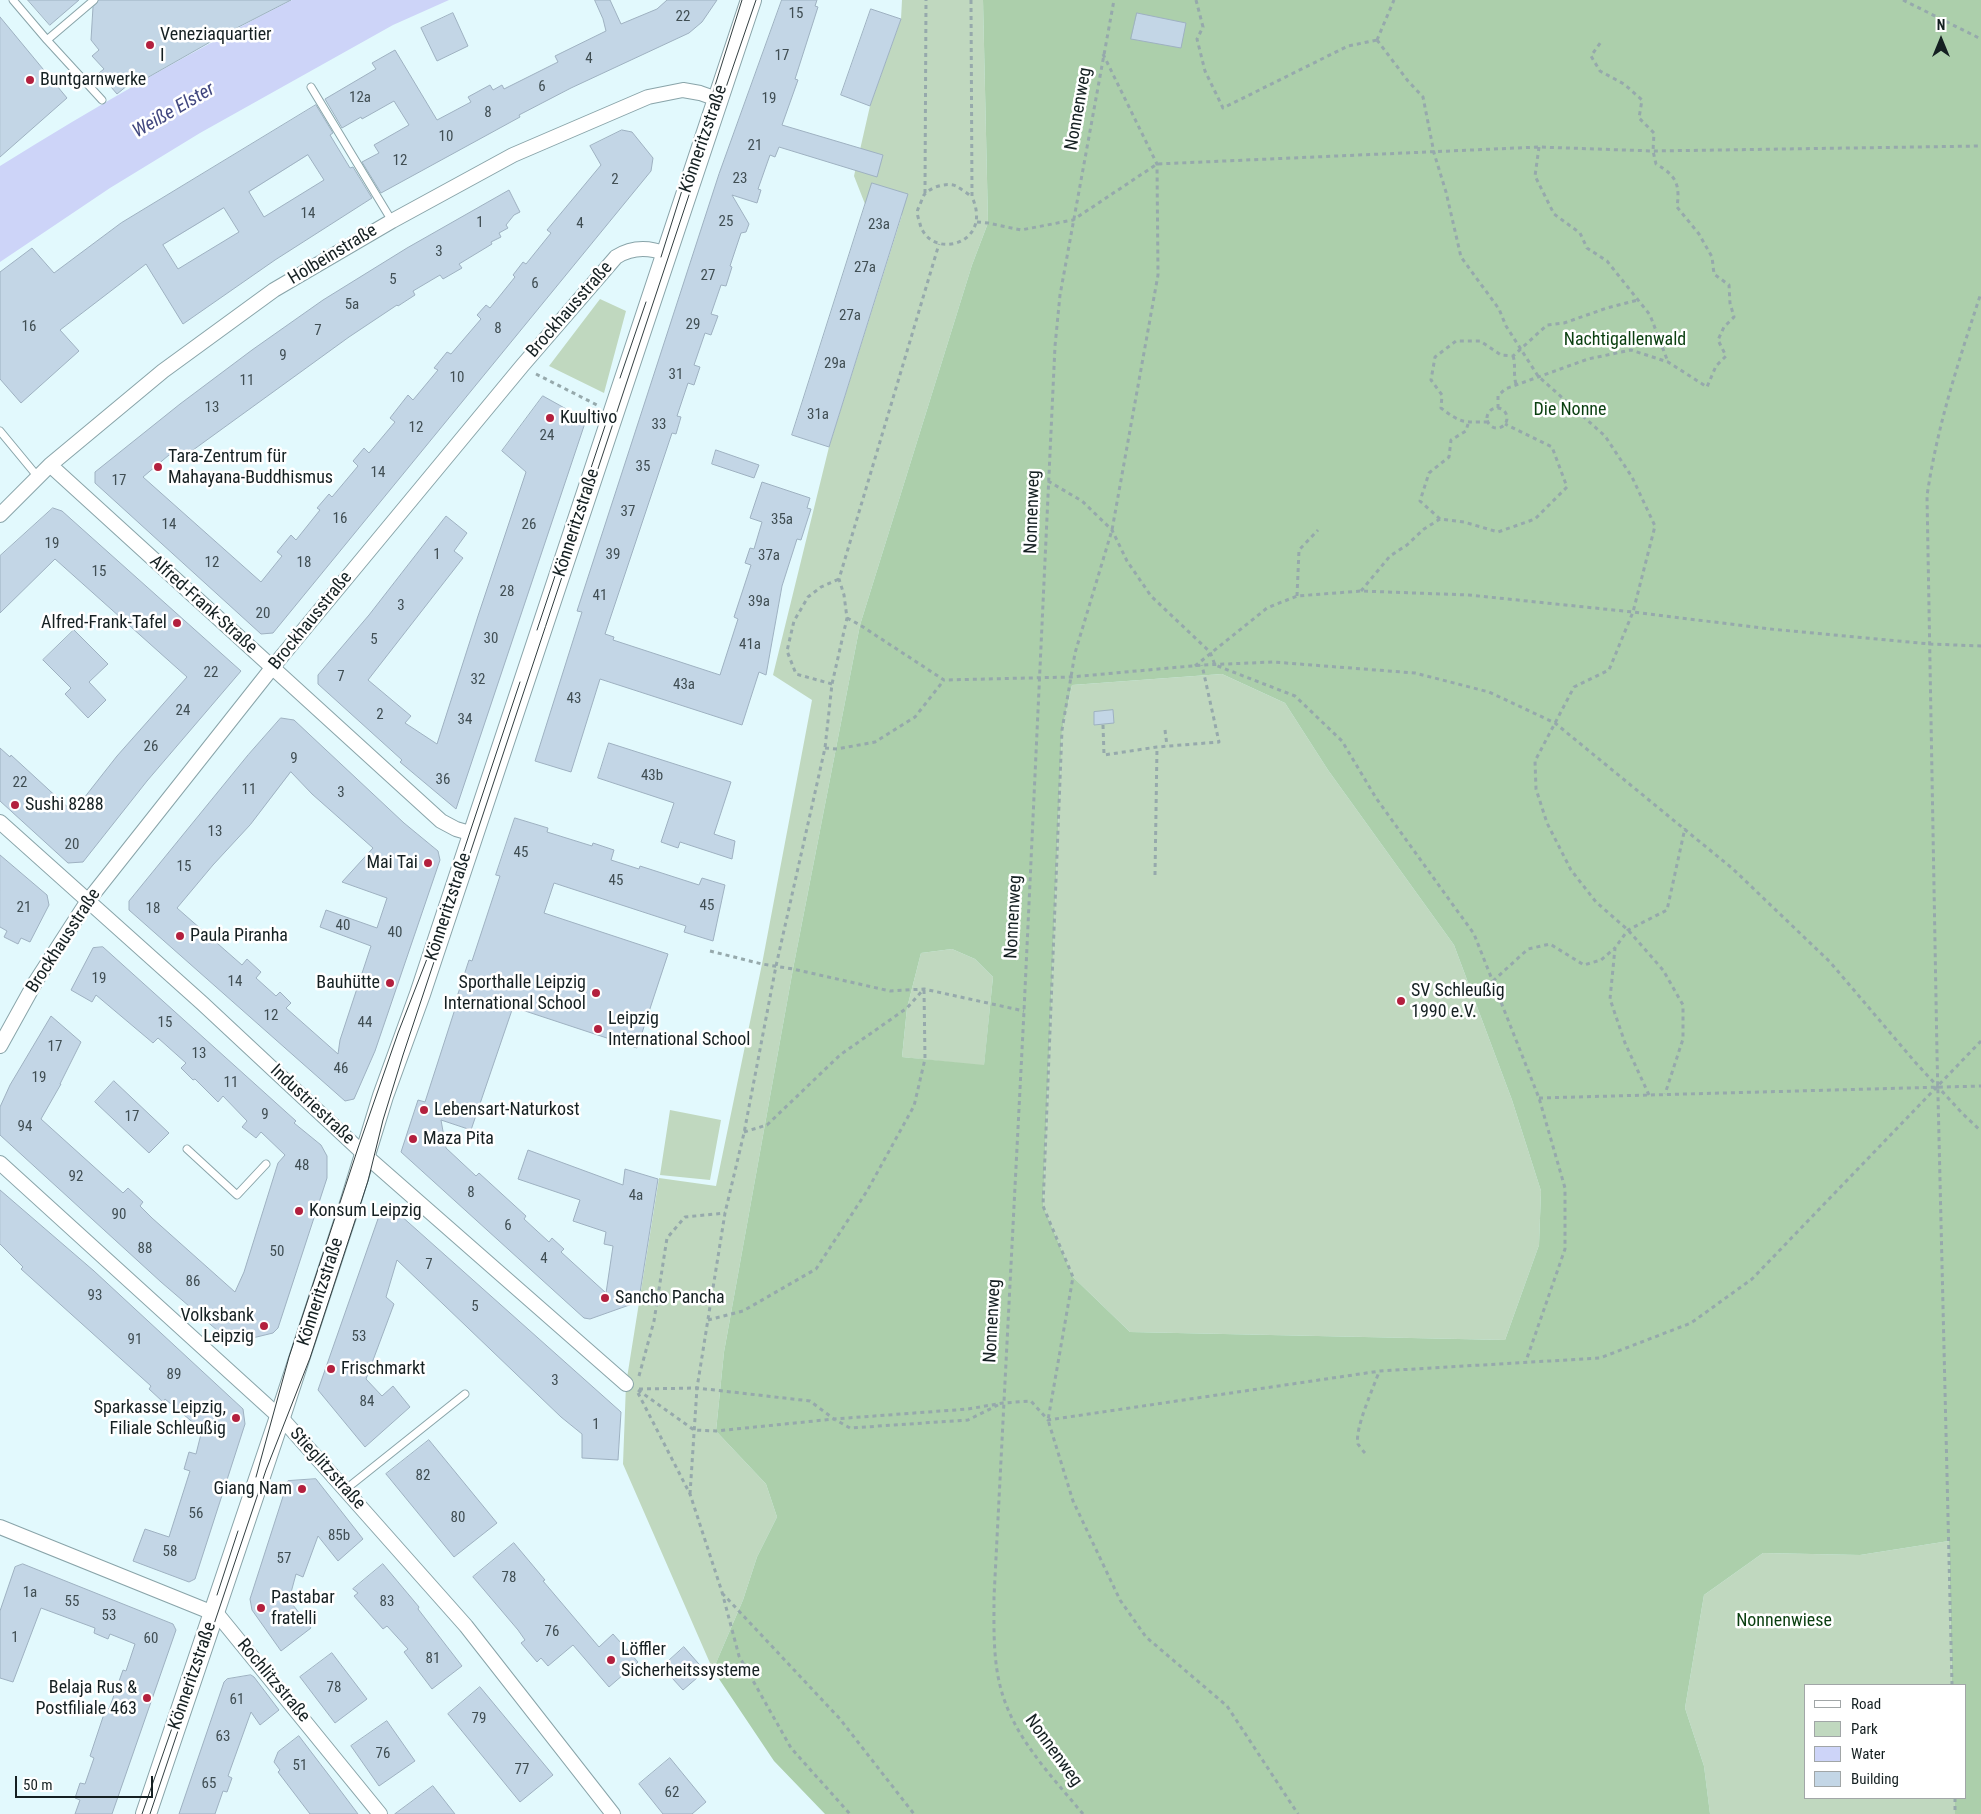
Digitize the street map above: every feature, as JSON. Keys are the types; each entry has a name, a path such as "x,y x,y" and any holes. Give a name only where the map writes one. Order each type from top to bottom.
{"main road":[{"name":"Könneritzstraße","path":"146,1814 280,1417 383,1096 420,994 750,0"}],"street":[{"name":"Holbeinstraße","path":"0,515 50,465 163,371 274,290 392,221 512,155 648,97 683,90 717,99"},
{"name":"Brockhausstraße","path":"0,1046 36,981 88,902 272,668 522,366 616,257 627,250 638,249 666,254"},
{"name":"Alfred-Frank-Straße","path":"50,465 441,821 456,829 473,834"},
{"name":"Industriestraße","path":"0,822 202,1003 365,1155 631,1386"},
{"name":"Stieglitzstraße","path":"0,1163 280,1417 346,1488 466,1626 613,1814"},
{"name":"Rochlitzstraße","path":"1,1530 218,1615 380,1814"}],"lane":[{"path":"13,0 102,100"},
{"path":"47,40 94,0"},
{"path":"311,87 392,221"},
{"path":"0,430 38,477"},
{"path":"187,1149 237,1195 266,1164"},
{"path":"346,1488 465,1394"}],"path":[{"path":"926,0 925,194 917,213 922,232 939,244 955,244 969,236 977,222 977,209 972,197 971,0"},
{"name":"Nonnenweg","path":"1082,1814 1041,1764 1016,1728 999,1682 994,1597 1055,346 1060,295 1114,0"},
{"path":"1196,0 1203,27 1196,39 1205,72 1224,108 1348,46 1378,40"},
{"path":"1378,40 1394,0"},
{"path":"1902,0 1981,39"},
{"path":"1378,40 1408,81 1423,97 1434,153 1446,192 1461,258 1499,309 1506,326 1538,376 1605,436 1632,477 1655,526 1633,612 1609,670 1574,687 1535,761 1536,789 1546,823 1571,870 1596,902 1628,930 1663,970 1683,1005 1683,1039 1665,1094"},
{"path":"1498,408 1498,396 1505,389 1588,359 1631,350 1668,362 1707,387 1716,366 1726,356 1718,340 1724,327 1734,317 1730,303 1729,285 1714,274 1712,258 1699,234 1677,208 1679,194 1677,181 1656,164 1653,151 1654,133 1639,118 1642,100 1624,84 1600,71 1591,56 1601,42"},
{"path":"1048,1420 1073,1278 1043,1206 1062,730 1075,653 1112,530 1158,275 1157,164 1103,54"},
{"path":"977,222 1021,230 1074,220 1157,164 1539,147 1653,151 1981,146"},
{"path":"1539,147 1534,176 1554,214 1580,233 1587,248 1606,262 1650,314 1668,362"},
{"path":"925,194 940,185 954,185 972,197"},
{"path":"690,1494 697,1388 725,1214 744,1133 776,966 825,748 832,684 846,618 844,595 839,579 939,244"},
{"path":"1952,1684 1927,496 1932,460 1952,381 1981,293"},
{"path":"1488,422 1468,424 1454,418 1442,408 1442,395 1431,380 1435,357 1456,341 1480,341 1500,355 1513,356 1547,326 1564,323 1606,308 1638,300"},
{"path":"1513,356 1515,361 1513,375 1516,384"},
{"path":"522,366 613,413"},
{"path":"1498,408 1506,412 1507,419 1505,424 1498,428 1493,427 1488,422 1488,414 1498,408"},
{"path":"1468,424 1466,431 1451,440 1449,457 1429,473 1420,501 1440,518 1464,522 1498,532 1536,519 1567,487 1552,446 1505,424"},
{"path":"1048,481 1082,501 1112,530 1127,561 1151,596 1210,652 1216,665 1295,696 1342,741 1376,798 1474,934 1538,1098 1566,1188 1565,1248 1526,1361"},
{"path":"1361,591 1390,556 1407,545 1424,529 1440,518"},
{"path":"1297,596 1299,550 1318,530"},
{"path":"832,684 796,674 787,651 794,621 808,597 821,586 839,579"},
{"path":"1194,666 1267,608 1297,596 1361,591 1469,595 1633,612 1770,629 1930,644 1981,646"},
{"path":"846,618 860,625 944,680 1071,677 1194,666 1273,662 1415,673 1489,692 1555,722 1686,828 1733,869 1830,962 1938,1086 1981,1131"},
{"path":"1102,725 1104,755 1157,747 1219,742 1202,666"},
{"path":"825,748 837,749 875,742 915,717 944,680"},
{"path":"1165,730 1167,746"},
{"path":"1156,875 1157,747"},
{"path":"1493,981 1528,949 1550,944 1584,965 1601,960 1615,948 1628,930 1667,910 1686,828"},
{"path":"1615,948 1610,999 1625,1043 1649,1094"},
{"path":"710,951 890,990 924,989 1024,1011"},
{"path":"744,1133 767,1125 840,1055 906,1008 924,989"},
{"path":"708,1320 743,1311 816,1269 867,1191 914,1106 925,1059 924,989"},
{"path":"1048,1420 1380,1371 1600,1358 1691,1323 1752,1279 1981,1041"},
{"path":"1538,1098 1981,1086"},
{"path":"725,1214 685,1217 668,1238 654,1321 631,1386 690,1494 722,1592 739,1656 791,1748 850,1814"},
{"path":"1365,1454 1358,1445 1357,1437 1362,1416 1380,1371"},
{"path":"631,1386 697,1388 810,1401 850,1428 968,1420 1003,1402"},
{"path":"631,1386 694,1430 716,1432 834,1419 968,1409 1003,1402 1031,1401 1048,1420 1074,1501 1120,1600 1146,1637 1228,1706 1298,1814"},
{"path":"722,1592 840,1719 914,1814"},
{"path":"1955,1799 1955,1814"}],"green space":[{"path":"902,0 983,0 988,223 972,265 860,625 793,969 724,1352 716,1431 766,1484 777,1517 757,1557 743,1600 713,1670 623,1464 626,1384 659,1178 716,1186 762,964 812,700 773,675 829,447 902,215 865,204 854,176 870,106 901,19"},
{"name":"Die Nonne","path":"983,0 1981,0 1981,1814 1955,1814 1955,1799 1966,1799 1966,1684 1952,1684 1949,1541 1860,1555 1763,1553 1704,1595 1685,1708 1704,1766 1710,1814 825,1814 774,1761 713,1670 743,1600 757,1557 777,1517 766,1484 716,1431 724,1352 793,969 860,625 972,265 988,223","holes":["1222,674 1285,703 1328,770 1454,945 1512,1100 1541,1191 1539,1245 1505,1340 1130,1332 1073,1277 1043,1206 1062,730 1072,685","952,949 975,959 993,977 984,1065 902,1057 907,1008 921,953"]},
{"path":"600,299 626,311 604,393 549,366"},
{"path":"1222,674 1285,703 1328,770 1454,945 1512,1100 1541,1191 1539,1245 1505,1340 1130,1332 1073,1277 1043,1206 1062,730 1072,685"},
{"path":"952,949 975,959 993,977 984,1066 902,1057 907,1008 921,953"},
{"path":"670,1110 721,1120 710,1180 660,1175"},
{"name":"Nonnenwiese","path":"1949,1541 1952,1684 1804,1684 1804,1799 1955,1799 1955,1814 1710,1814 1704,1766 1685,1708 1704,1595 1763,1553 1860,1555"}],"water":[{"name":"Weiße Elster","path":"292,0 449,0 393,25 200,133 110,188 0,262 0,166 144,80"}],"building":[{"path":"28,0 79,0 50,25"},
{"name":"Veneziaquartier I","path":"99,0 291,0 219,37 131,87 128,85 117,94 99,73 104,69 92,56 99,50 91,40 93,7"},
{"path":"595,0 610,0 621,24 657,9 667,0 717,0 702,22 689,33 571,88 519,115 520,117 381,193 362,162 379,153 374,145 409,125 394,101 342,128 325,99 376,69 372,63 395,50 437,120 471,102 468,97 490,85 493,90 502,85 504,89 558,62 555,56 606,31"},
{"path":"782,0 817,0 815,6 818,7 795,79 798,80 782,125 883,155 877,177 779,147 775,157 770,155 758,189 761,190 757,203 732,195 749,224 746,232 741,233 730,266 732,267 726,286 721,285 711,314 718,316 711,335 705,333 694,365 700,367 694,385 688,383 677,416 681,417 676,434 672,433 605,634 614,637 613,640 720,675 738,619 734,617 751,565 745,563 750,548 754,549 762,522 750,518 762,482 810,498 807,508 811,509 801,540 797,539 782,586 766,675 759,672 742,725 600,679 571,772 535,761 582,612 577,611 719,174"},
{"path":"871,9 901,19 870,106 841,95"},
{"path":"453,13 468,46 437,61 421,28"},
{"path":"1137,13 1186,23 1181,48 1131,39"},
{"name":"Buntgarnwerke","path":"0,17 67,98 0,157"},
{"path":"316,105 333,133 330,135 350,168 353,167 372,198 275,260 183,324 146,264 60,330 79,351 21,403 0,379 0,272 32,248 54,273 121,223","holes":["308,155 324,180 264,217 249,192","224,208 239,232 178,269 163,245"]},
{"path":"622,130 632,132 653,158 651,171 273,633 261,634 95,483 95,472 180,404 252,350 323,300 407,248 509,190 520,212 514,215 506,225 508,228 499,233 501,237 459,264 462,268 443,279 440,275 413,291 415,295 349,337 182,458 169,455 143,477 261,582 282,556 277,552 291,535 296,540 320,510 317,508 329,494 332,497 358,466 353,461 364,448 369,453 395,422 390,418 408,395 413,400 438,370 434,368 447,352 451,354 481,319 477,315 486,305 490,308 515,277 513,275 523,262 526,264 551,233 547,230 601,165 590,146"},
{"path":"872,183 908,194 829,447 792,435"},
{"path":"543,396 586,420 456,809 400,762 402,760 318,684 318,675 369,615 446,516 467,533 454,551 463,558 368,680 411,716 405,723 437,744 526,472 502,451"},
{"path":"716,450 759,465 754,478 712,464"},
{"path":"53,508 62,511 241,671 147,781 83,862 68,863 0,801 0,748 10,757 11,755 73,812 117,756 187,677 55,559 0,613 0,556"},
{"path":"74,630 108,664 89,682 106,700 88,718 65,694 71,688 43,660"},
{"path":"1113,710 1114,723 1094,725 1094,712"},
{"path":"281,718 294,720 404,823 438,851 440,860 375,1051 354,1099 345,1101 129,910 129,901 248,755","holes":["291,772 312,794 373,848 342,882 387,898 377,928 326,910 320,927 371,946 340,1040 338,1054 286,1008 291,1003 280,992 276,996 256,978 261,972 247,959 242,965 177,908 250,825"]},
{"path":"609,743 731,782 714,834 735,841 732,859 680,842 678,848 661,842 674,803 598,778"},
{"path":"515,818 548,828 547,832 592,846 593,843 614,850 611,860 639,869 640,866 699,885 702,878 725,885 713,941 684,932 686,926 554,883 544,913 668,954 637,1048 513,1007 471,1130 441,1120 446,1148 476,1176 479,1173 526,1216 524,1219 549,1242 552,1238 564,1249 561,1252 606,1293 613,1246 604,1244 606,1232 573,1221 580,1200 518,1179 528,1150 623,1185 625,1169 658,1179 639,1299 635,1303 590,1319 584,1318 401,1152 418,1100 425,1102 469,960 472,961 500,876 496,875"},
{"path":"0,855 47,895 49,905 30,942 21,938 18,944 4,937 7,931 0,927"},
{"path":"103,947 296,1121 294,1123 321,1145 327,1156 327,1178 278,1328 273,1333 232,1343 161,1282 0,1135 0,1107 10,1085 51,1016 81,1042 61,1084 41,1119 123,1193 128,1188 143,1202 140,1206 152,1218 235,1292 244,1272 278,1163 285,1155 261,1132 256,1138 242,1127 247,1121 223,1096 218,1102 195,1079 193,1080 181,1068 186,1063 158,1038 153,1043 96,995 92,1002 71,990 93,948"},
{"path":"114,1081 169,1133 149,1153 95,1102"},
{"path":"0,1190 94,1271 243,1409 245,1424 195,1579 189,1582 133,1561 145,1529 169,1537 190,1471 184,1469 189,1452 196,1454 202,1430 165,1399 163,1402 149,1389 151,1386 21,1269 23,1267 0,1244"},
{"path":"390,1206 621,1412 618,1460 582,1458 582,1434 561,1417 397,1260 386,1297 394,1304 366,1379 382,1396 393,1386 410,1407 365,1447 318,1390 379,1216"},
{"path":"429,1440 497,1523 454,1557 386,1474"},
{"path":"316,1479 363,1539 338,1561 318,1536 303,1577 296,1574 289,1600 311,1628 281,1651 252,1610 250,1599 288,1481"},
{"path":"514,1543 545,1580 543,1581 599,1647 613,1634 638,1662 609,1687 573,1645 548,1666 541,1658 537,1662 521,1643 525,1640 518,1630 473,1577"},
{"path":"23,1564 173,1624 176,1630 112,1814 75,1814 80,1800 75,1798 80,1783 85,1784 94,1758 90,1756 106,1708 109,1709 123,1670 126,1671 135,1644 110,1634 108,1639 94,1633 95,1628 41,1608 13,1682 0,1678 0,1611 15,1567"},
{"path":"383,1564 419,1607 418,1609 462,1666 432,1689 404,1652 408,1649 387,1626 383,1629 354,1596 358,1593 353,1589"},
{"path":"684,1647 705,1671 683,1690 662,1667"},
{"path":"332,1653 367,1699 335,1723 300,1677"},
{"path":"251,1675 279,1710 260,1725 251,1712 228,1776 232,1778 227,1792 223,1791 215,1814 179,1814 224,1682 227,1679"},
{"path":"480,1687 553,1775 520,1802 448,1714"},
{"path":"387,1721 415,1761 379,1786 351,1746"},
{"path":"299,1736 358,1814 310,1814 278,1772 280,1770 274,1762 278,1752"},
{"path":"670,1758 706,1802 692,1814 663,1814 639,1784"},
{"path":"433,1786 455,1814 395,1814"}],"tram line":[{"path":"661,257 742,0"},
{"path":"150,1814 266,1470 310,1358 368,1181 383,1120 403,1055 688,198 756,0"},
{"path":"620,378 646,302"},
{"path":"537,630 606,423"},
{"path":"256,1477 289,1357 358,1148 398,1033 432,946 520,682"},
{"path":"217,1595 238,1531"},
{"path":"142,1814 186,1688"}],"place":[{"name":"Veneziaquartier I","path":"150,45"},
{"name":"Buntgarnwerke","path":"30,80"},
{"name":"Kuultivo","path":"550,418"},
{"name":"Tara-Zentrum für Mahayana-Buddhismus","path":"158,467"},
{"name":"Alfred-Frank-Tafel","path":"177,623"},
{"name":"Sushi 8288","path":"15,805"},
{"name":"Mai Tai","path":"428,863"},
{"name":"Paula Piranha","path":"180,936"},
{"name":"Bauhütte","path":"390,983"},
{"name":"Sporthalle Leipzig International School","path":"596,993"},
{"name":"SV Schleußig 1990 e.V.","path":"1401,1001"},
{"name":"Leipzig International School","path":"598,1029"},
{"name":"Lebensart-Naturkost","path":"424,1110"},
{"name":"Maza Pita","path":"413,1139"},
{"name":"Konsum Leipzig","path":"299,1211"},
{"name":"Sancho Pancha","path":"605,1298"},
{"name":"Volksbank Leipzig","path":"264,1326"},
{"name":"Frischmarkt","path":"331,1369"},
{"name":"Sparkasse Leipzig, Filiale Schleußig","path":"236,1418"},
{"name":"Giang Nam","path":"302,1489"},
{"name":"Pastabar fratelli","path":"261,1608"},
{"name":"Löffler Sicherheitssysteme","path":"611,1660"},
{"name":"Belaja Rus & Postfiliale 463","path":"147,1698"}],"park label":[{"name":"Nachtigallenwald","path":"1625,340"}]}
